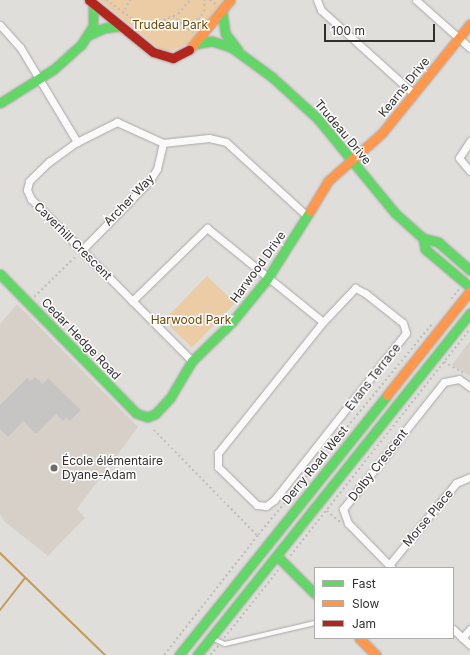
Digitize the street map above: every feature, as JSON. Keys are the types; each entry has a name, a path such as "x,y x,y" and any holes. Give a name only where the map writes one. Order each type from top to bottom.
{"street":[{"path":"91,2 162,56 179,56 195,44 218,11 230,0"},
{"path":"317,0 321,10 414,94"},
{"path":"416,0 458,39 470,48"},
{"path":"89,35 94,16 91,2"},
{"name":"Trudeau Drive","path":"218,11 225,33 238,50 313,114 395,213 423,238 438,242 470,270"},
{"name":"Kearns Drive","path":"352,161 382,133 470,24"},
{"path":"0,25 20,47 38,80 77,142"},
{"path":"0,103 38,80 69,57 89,35 104,28 121,26"},
{"name":"Trudeau Drive","path":"195,44 212,41 238,50"},
{"name":"Caverhill Crescent","path":"163,144 117,122 77,142 49,162 27,187 31,199 192,361"},
{"path":"163,144 209,138 226,142 306,215"},
{"path":"470,141 459,158 470,171"},
{"name":"Archer Way","path":"82,250 150,180 157,169 163,144"},
{"name":"Harwood Drive","path":"147,417 155,414 170,398 192,361 232,322 267,279 290,246 306,215 328,181 352,161"},
{"path":"132,301 207,228 267,279 323,322"},
{"name":"Trudeau Drive","path":"423,238 425,249 470,287"},
{"name":"Cedar Hedge Road","path":"0,274 136,413 147,417"},
{"name":"Evans Terrace","path":"355,288 365,293 403,323 406,333 274,500 266,506 257,505 218,467 218,453 323,322 355,288"},
{"name":"Derry Road West","path":"179,655 470,291"},
{"path":"197,655 470,313"},
{"name":"Dolby Crescent","path":"345,520 343,509 444,382 459,379 470,387"},
{"name":"Morse Place","path":"390,566 456,483 470,477"},
{"path":"345,520 390,566"},
{"path":"277,556 314,593"},
{"path":"462,638 470,628"},
{"path":"454,630 470,645"},
{"path":"360,639 376,655"}],"lane":[{"path":"211,637 225,644 314,623"}],"path":[{"path":"106,0 122,14 137,22 159,22 172,16 190,0"},
{"path":"122,14 130,0"},
{"path":"180,23 198,20 204,11 204,0"},
{"path":"210,0 218,6 218,11"},
{"path":"172,16 195,35 200,28"},
{"path":"28,303 82,250"},
{"path":"450,302 457,291"},
{"path":"164,655 258,535 436,319"},
{"path":"288,558 470,329"},
{"path":"444,362 470,378"},
{"path":"154,430 258,535"},
{"path":"326,511 337,523 345,520"},
{"path":"210,655 279,570"}],"shaded area":[{"name":"École élémentaire Dyane-Adam","path":"17,304 138,427 77,509 85,518 48,556 5,522 0,514 0,324"},
{"path":"470,341 470,376 452,365"}],"green space":[{"name":"Trudeau Park","path":"100,0 223,0 190,43 171,51 160,49"},
{"name":"Harwood Park","path":"207,276 235,303 192,348 164,321"}],"building":[{"path":"35,377 43,384 48,378 81,410 70,421 66,417 63,421 56,414 36,434 23,421 8,437 0,429 0,405 27,378 31,381"}],"waterway":[{"path":"0,553 105,655"},
{"path":"0,610 25,578"}],"traffic: fast":[{"path":"0,103 54,69 81,45 93,26 93,4"},
{"path":"222,11 225,33 238,50"},
{"path":"89,35 104,28 121,26"},
{"path":"195,44 212,41 231,47 272,77 317,118 395,213 423,238 438,242 470,270"},
{"path":"0,274 136,413 147,417 155,414 170,398 192,361 232,322 267,279 310,211"},
{"path":"423,238 425,249 470,287"},
{"path":"197,655 470,313"},
{"path":"179,655 387,395"},
{"path":"277,556 314,593"}],"traffic: slow":[{"path":"189,50 230,0"},
{"path":"310,211 328,181 382,133 470,24"},
{"path":"387,395 470,291"},
{"path":"360,639 376,655"}],"traffic: jam":[{"path":"89,0 153,52 173,58 189,50"}],"place":[{"name":"École élémentaire Dyane-Adam","path":"54,468"}]}
